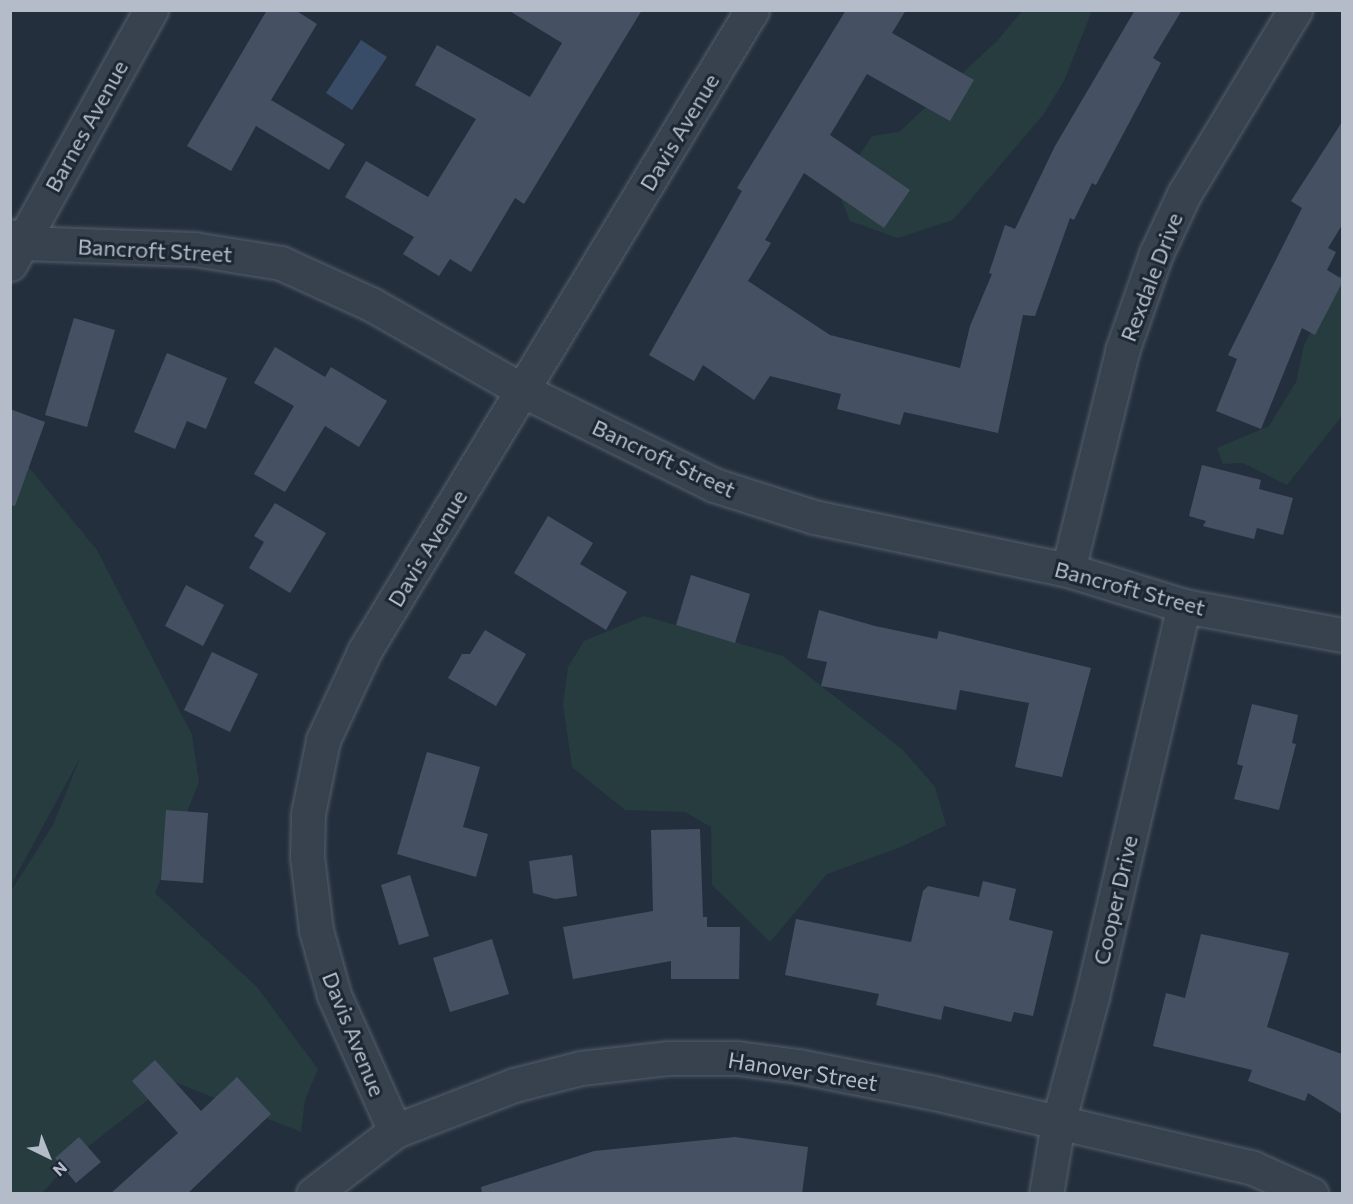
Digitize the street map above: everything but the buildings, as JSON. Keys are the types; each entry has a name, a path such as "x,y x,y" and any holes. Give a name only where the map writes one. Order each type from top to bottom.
{"street":[{"name":"Barnes Avenue","path":"14,248 152,10"},
{"name":"Davis Avenue","path":"395,1131 334,995 316,930 307,857 314,775 323,740 349,678 752,10"},
{"name":"Rexdale Drive","path":"1068,570 1122,351 1156,254 1184,194 1295,10"},
{"name":"Bancroft Street","path":"14,248 194,249 281,262 371,304 522,390 714,485 825,520 1068,570 1184,606 1342,635"},
{"name":"Cooper Drive","path":"1046,1194 1058,1123 1092,997 1184,606"},
{"name":"Hanover Street","path":"313,1194 395,1131 514,1085 581,1068 662,1058 737,1058 798,1066 1253,1168 1311,1194"}],"green space":[{"path":"1022,11 1092,11 1064,81 1043,115 953,220 898,238 850,221 837,189 872,136 899,132 997,41"},
{"path":"1342,272 1342,416 1287,485 1243,463 1223,464 1217,448 1269,426 1296,382 1304,345"},
{"path":"11,463 26,464 97,550 192,735 199,782 155,893 257,987 318,1069 305,1100 301,1132 172,1081 76,1156 42,1193 11,1193 11,891 53,825 80,758 11,885"},
{"path":"644,616 783,656 903,750 935,787 946,825 901,847 827,874 770,942 712,885 711,827 685,812 625,810 572,767 563,704 568,667 584,641"}],"water":[{"path":"361,40 387,57 352,110 326,93"}]}
